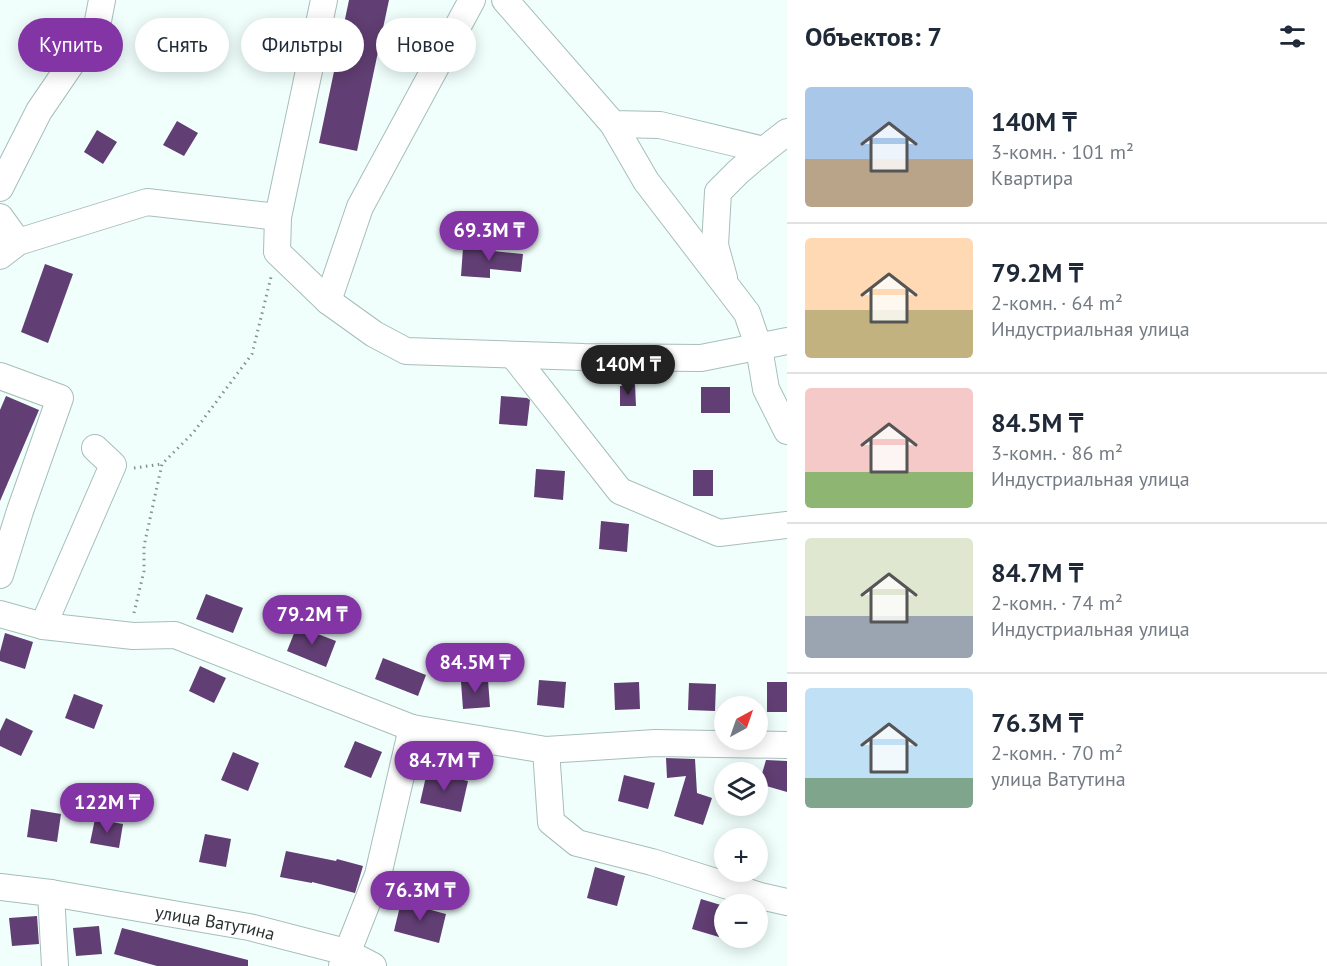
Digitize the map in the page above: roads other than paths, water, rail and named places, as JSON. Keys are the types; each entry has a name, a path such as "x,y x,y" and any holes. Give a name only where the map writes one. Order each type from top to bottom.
{"street":[{"path":"0,188 39,111 96,26 102,0"},
{"path":"324,0 278,216 277,252 328,301 374,334 406,351 701,358 787,341"},
{"path":"328,301 360,207 472,0"},
{"path":"505,0 613,124 646,181 747,313 759,348 766,389 787,431"},
{"path":"613,124 660,125 764,150"},
{"path":"727,287 715,245 718,192 738,172 787,132"},
{"path":"0,217 9,249 147,202 278,216"},
{"path":"513,355 620,491 719,533 787,525"},
{"path":"0,376 60,398 0,575"},
{"path":"43,626 113,465 95,448"},
{"path":"0,615 43,626 133,636 175,635 412,728 546,750 655,743 787,745"},
{"path":"344,959 378,875 412,728"},
{"path":"546,750 550,822 578,843 652,862 787,903"},
{"name":"улица Ватутина","path":"0,887 51,893 249,927 344,959 373,966"},
{"path":"51,893 55,966"}]}
